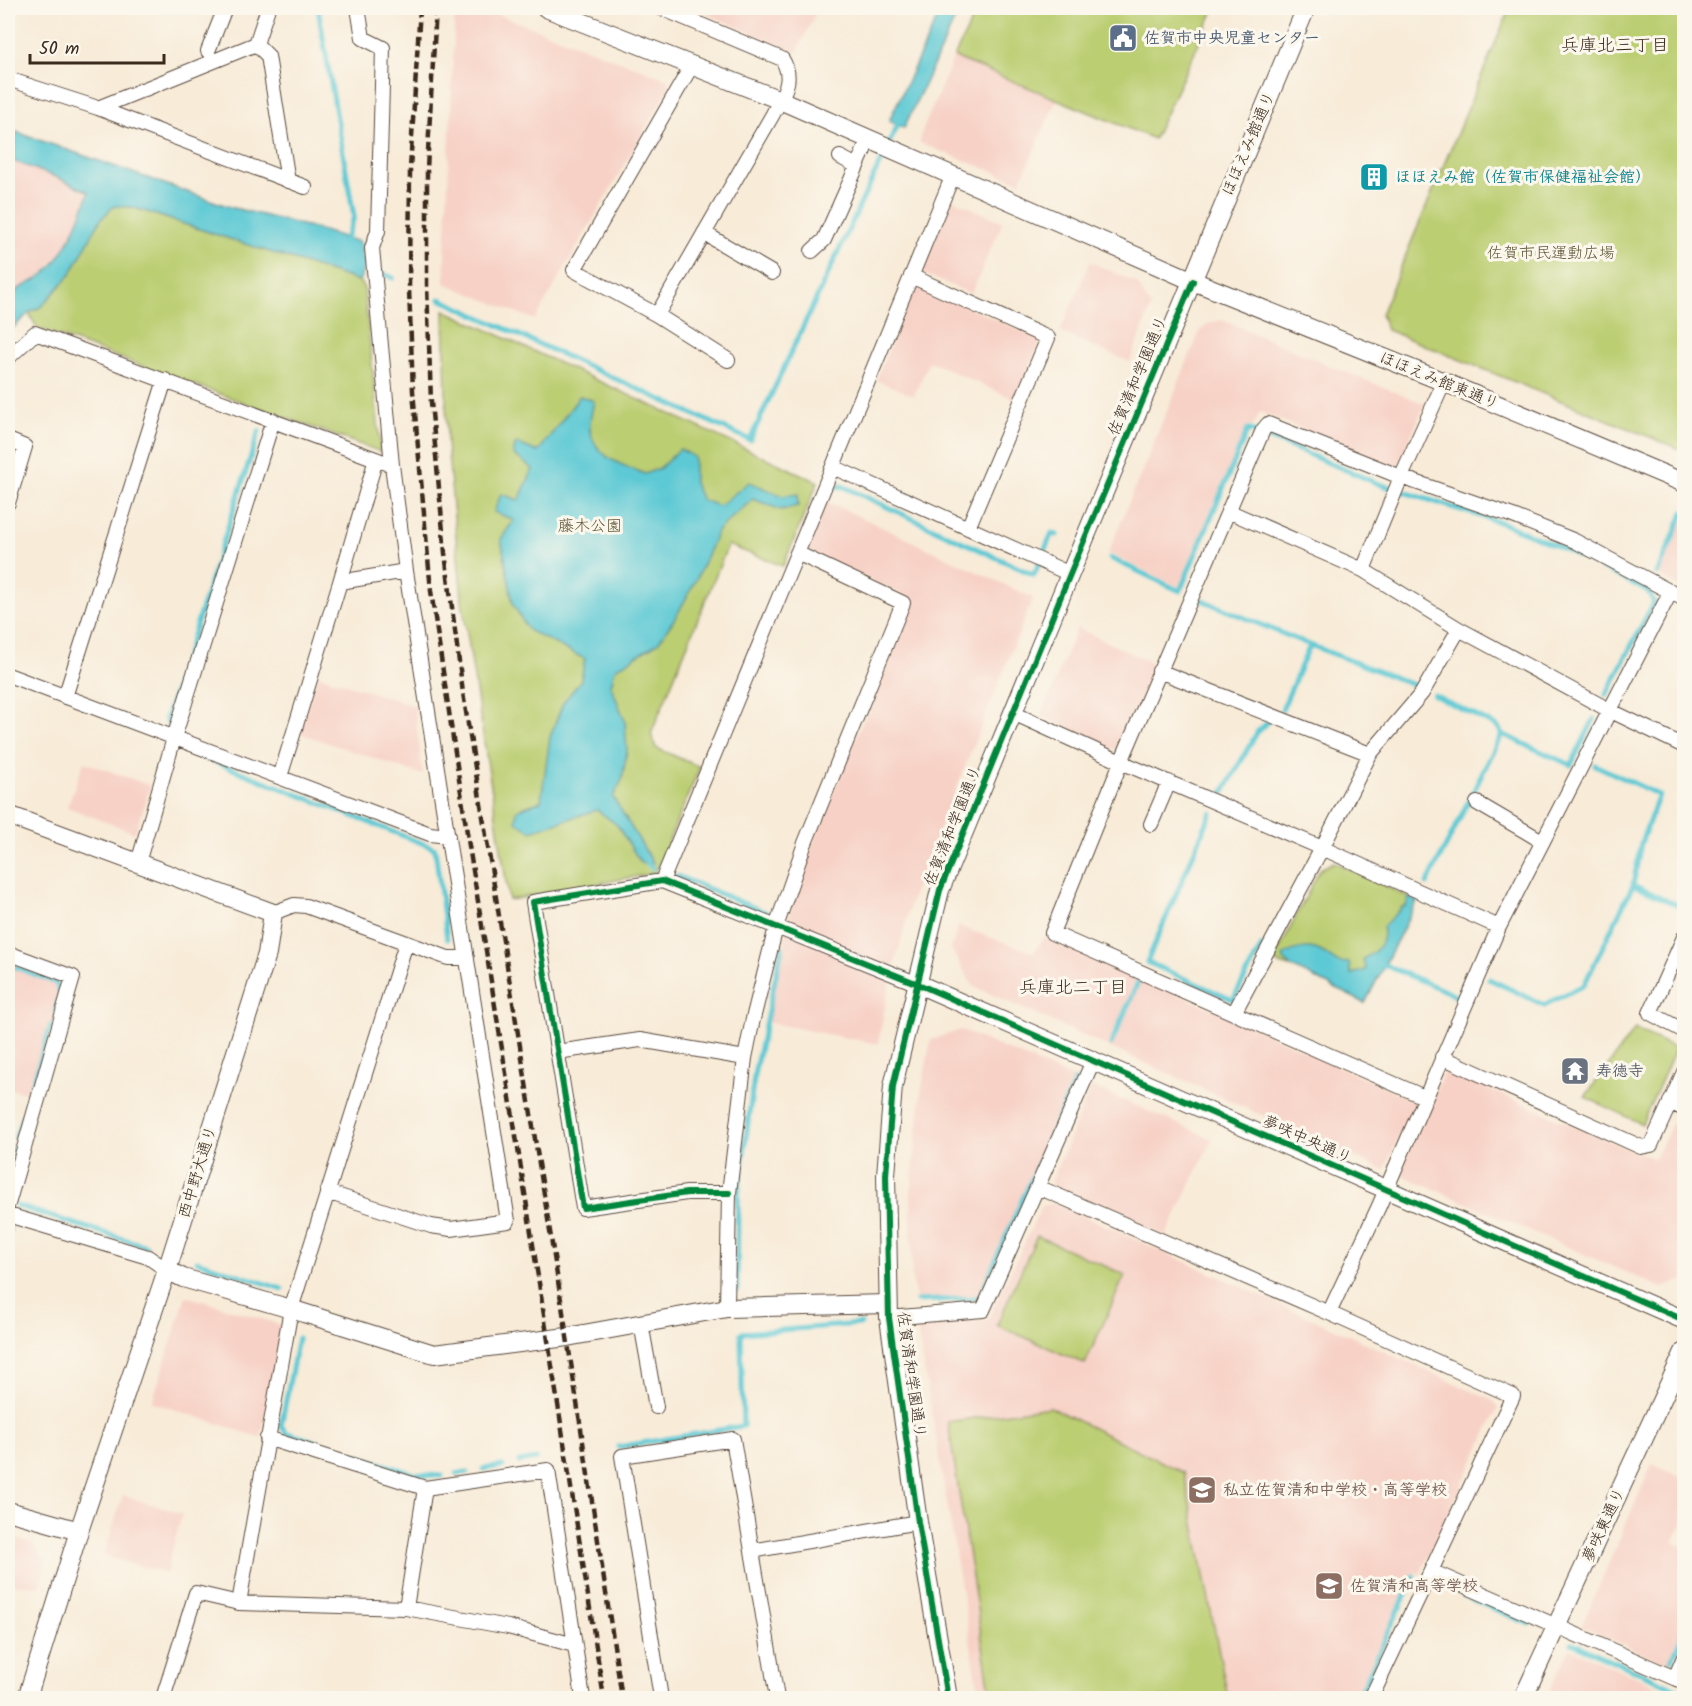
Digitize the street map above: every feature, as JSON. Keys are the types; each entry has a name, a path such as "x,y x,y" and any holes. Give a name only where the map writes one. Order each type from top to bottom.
{"street":[{"path":"208,51 225,8"},
{"path":"98,108 256,44 268,8"},
{"path":"327,1192 431,1226 451,1229 508,1221 406,571 392,465 372,248 378,231 383,48 363,38 358,8"},
{"name":"ほほえみ館東通り","path":"546,8 780,100 1192,281 1444,382 1684,483"},
{"path":"657,315 787,87 788,69 782,59 661,8"},
{"name":"ほほえみ館通り","path":"1192,281 1306,8"},
{"path":"256,44 268,56 288,181"},
{"path":"692,65 574,270 657,315 728,360"},
{"path":"8,79 98,108 304,187"},
{"path":"812,251 824,240 857,166 873,140"},
{"path":"840,157 857,166"},
{"path":"662,881 953,175"},
{"path":"704,233 771,273"},
{"path":"911,276 1048,338 968,528"},
{"name":"佐賀清和学園通り","path":"948,1698 918,1522 888,1311 886,1175 892,1086 940,890 1192,281"},
{"path":"8,358 35,333 392,465"},
{"path":"65,697 165,380"},
{"path":"1363,570 1398,484 1444,382"},
{"path":"138,862 143,839 273,420"},
{"path":"1424,1097 1053,933 1121,762 1260,435 1268,424 1398,484 1514,516 1575,541 1684,599"},
{"path":"8,440 25,447 8,503"},
{"path":"280,777 376,459"},
{"path":"833,467 1070,574"},
{"path":"1228,512 1363,570 1459,628 1609,710 1684,746"},
{"path":"727,1308 729,1193 753,1019 776,927 805,843 903,603 797,553"},
{"path":"340,582 406,571"},
{"path":"1329,1313 1379,1206 1384,1189 1499,927 1671,591"},
{"path":"1234,1013 1370,754 1422,693 1459,628"},
{"path":"1159,672 1370,754"},
{"path":"8,675 430,834 448,836"},
{"path":"1013,713 1499,927"},
{"path":"1150,825 1169,782"},
{"path":"1477,803 1542,841"},
{"path":"8,815 273,913 294,904 306,906 448,958 467,958"},
{"path":"729,1193 687,1193 583,1208 533,902 662,881 918,984"},
{"name":"西中野大通り","path":"27,1698 79,1531 167,1270 267,954 273,913"},
{"path":"1684,937 1650,1012 1684,1031"},
{"path":"239,1603 291,1309 406,943"},
{"path":"8,953 73,977 8,1204"},
{"name":"夢咲中央通り","path":"918,984 1684,1320"},
{"path":"557,1052 640,1040 746,1058"},
{"path":"1442,1057 1641,1147 1651,1145 1684,1072"},
{"path":"8,1215 148,1257 183,1278 434,1354 548,1340 727,1308 984,1310 1093,1061"},
{"path":"1670,1102 1684,1109"},
{"path":"1038,1187 1329,1313 1513,1396 1371,1698"},
{"path":"640,1323 656,1407"},
{"name":"夢咲東通り","path":"1523,1698 1684,1352"},
{"path":"267,1438 425,1488 548,1470 583,1698"},
{"path":"662,1698 622,1456 733,1438 777,1698"},
{"path":"406,1608 425,1488"},
{"path":"8,1511 79,1531"},
{"path":"752,1551 918,1522"},
{"path":"1431,1571 1680,1680 1684,1657"},
{"path":"164,1696 196,1593 239,1603 406,1608 508,1627 574,1645"}],"shaded area":[{"path":"455,8 481,8 667,79 670,86 535,320 444,283"},
{"path":"710,8 818,8 797,52 707,14"},
{"path":"894,8 932,8 927,21"},
{"path":"954,57 1057,99 1020,182 920,143 921,134"},
{"path":"8,159 89,191 82,213 65,248 44,273 8,296"},
{"path":"951,199 1003,222 971,294 920,272"},
{"path":"1090,262 1137,283 1151,307 1130,362 1060,332"},
{"path":"916,284 1041,340 1016,400 929,361 914,396 876,380"},
{"path":"1222,320 1425,404 1399,464 1390,466 1260,412 1253,426 1248,425 1179,587 1108,553 1200,331 1208,324"},
{"path":"826,501 1033,598 913,895 890,981 878,1044 766,1022 784,947 787,921 812,845 913,600 805,549"},
{"path":"1684,512 1684,590 1657,574"},
{"path":"1077,628 1156,665 1118,751 1041,716"},
{"path":"318,675 414,706 423,775 299,733"},
{"path":"84,762 151,786 135,833 67,807"},
{"path":"958,926 1034,953 1044,937 1244,1023 1416,1102 1384,1170 973,986 951,949"},
{"path":"8,962 58,981 63,991 31,1095 8,1088"},
{"path":"961,1030 1073,1078 977,1297 916,1300 912,1277 911,1192 921,1093 931,1040"},
{"path":"1445,1070 1655,1159 1678,1112 1684,1115 1684,1280 1662,1288 1399,1174"},
{"path":"1091,1086 1212,1139 1166,1236 1050,1185"},
{"name":"私立佐賀清和中学校・高等学校","path":"1055,1203 1494,1401 1498,1408 1420,1574 1414,1572 1355,1698 980,1698 917,1326 988,1319 1042,1206"},
{"path":"186,1296 281,1325 261,1438 152,1402"},
{"path":"1652,1464 1684,1479 1684,1520 1673,1542 1684,1547 1684,1635 1671,1665 1581,1627"},
{"path":"123,1495 182,1514 166,1573 104,1556"},
{"path":"8,1536 32,1543 46,1562 40,1586 8,1584"},
{"path":"1570,1648 1684,1698 1546,1698"}],"green space":[{"path":"978,8 1215,8 1154,139 954,57"},
{"name":"佐賀市民運動広場","path":"1510,8 1684,9 1684,451 1387,330 1381,314"},
{"path":"113,205 132,207 359,281 364,288 381,452 37,328 29,313 42,306 70,275 101,219"},
{"name":"藤木公園","path":"444,310 818,482 783,566 728,545 651,734 656,748 700,767 655,873 509,900 463,608 447,444"},
{"path":"1334,862 1417,901 1365,1003 1297,969 1273,962 1320,869"},
{"path":"1635,1029 1676,1048 1642,1124 1585,1097"},
{"path":"1037,1236 1125,1275 1085,1364 997,1325"},
{"path":"1050,1407 1184,1473 1228,1698 991,1698 948,1422"}],"water":[{"path":"942,8 960,8 904,128 889,121"},
{"path":"8,129 230,207 360,242 365,267 359,281 132,207 114,206 101,219 70,275 42,306 29,313 8,333 8,296 52,267 77,224 89,192 8,159"},
{"path":"580,396 594,401 590,429 597,447 610,459 645,474 660,468 680,449 694,457 694,483 702,500 719,506 749,482 783,496 798,494 798,506 781,510 753,499 718,530 697,578 677,615 658,643 615,669 611,686 625,721 627,751 622,780 613,797 653,863 641,863 617,825 597,810 531,831 516,822 517,810 541,801 550,737 563,703 581,680 585,659 528,630 513,604 501,539 514,520 494,512 501,494 519,500 533,469 513,454 516,443 538,452"},
{"path":"1409,897 1417,901 1365,1003 1290,966 1284,960 1283,956 1292,951 1302,948 1312,949 1322,952 1337,962 1349,962 1351,974 1366,970 1363,959 1379,946 1383,927 1402,907 1406,906"}],"waterway":[{"path":"318,8 354,217 346,238"},
{"path":"440,299 750,440 900,120"},
{"path":"359,263 393,278"},
{"path":"1110,558 1180,591 1248,429 1379,484 1502,523 1569,551 1648,591 1654,602 1606,695"},
{"path":"173,733 166,719 259,431"},
{"path":"837,487 842,486 1034,575 1052,533 1057,535"},
{"path":"1657,574 1684,512"},
{"path":"1202,600 1414,685"},
{"path":"1282,710 1310,645"},
{"path":"1434,695 1498,727 1502,734 1571,765 1594,719"},
{"path":"1222,795 1258,731 1268,722"},
{"path":"1427,884 1502,734"},
{"path":"176,741 179,748 435,849 447,939"},
{"path":"1595,765 1659,795 1641,843 1633,885 1684,908"},
{"path":"1211,813 1147,962 1233,1000 1262,946"},
{"path":"647,863 653,868"},
{"path":"677,876 767,913"},
{"path":"1489,979 1544,1005 1584,985 1633,885"},
{"path":"737,1290 738,1196 755,1070 782,948"},
{"path":"8,964 56,983 61,994 55,1011"},
{"path":"1385,965 1457,996"},
{"path":"1111,1044 1138,982"},
{"path":"30,1092 51,1025"},
{"path":"917,1301 979,1298 1075,1080"},
{"path":"16,1137 23,1115"},
{"path":"8,1164 12,1149"},
{"path":"17,1206 146,1246"},
{"path":"8,1236 10,1229"},
{"path":"197,1261 282,1289"},
{"path":"618,1447 743,1426 741,1333 861,1324"},
{"path":"298,1338 281,1426 287,1433 317,1442"},
{"path":"336,1449 414,1474 442,1476"},
{"path":"519,1462 536,1459"},
{"path":"483,1469 503,1466"},
{"path":"456,1474 467,1472"},
{"path":"1358,1698 1414,1577"},
{"path":"1464,1596 1529,1624"},
{"path":"1672,1660 1684,1631"},
{"path":"1572,1643 1684,1692"}],"railway":[{"path":"420,8 410,169 409,289 413,391 431,591 469,846 604,1698"},
{"path":"436,8 427,169 427,285 431,402 445,553 463,693 567,1337 622,1698"}],"cycle path":[{"path":"948,1698 918,1522 889,1318 886,1175 893,1086 940,890 1193,281"},
{"path":"729,1193 687,1193 583,1208 533,902 662,881 918,984 1684,1320"}],"place":[{"name":"佐賀市中央児童センター","path":"1123,38"},
{"name":"ほほえみ館（佐賀市保健福祉会館）","path":"1374,177"},
{"name":"寿徳寺","path":"1575,1071"},
{"name":"私立佐賀清和中学校・高等学校","path":"1202,1490"},
{"name":"佐賀清和高等学校","path":"1329,1586"}],"district":[{"name":"兵庫北三丁目","path":"1615,46"},
{"name":"兵庫北二丁目","path":"1073,988"}]}
